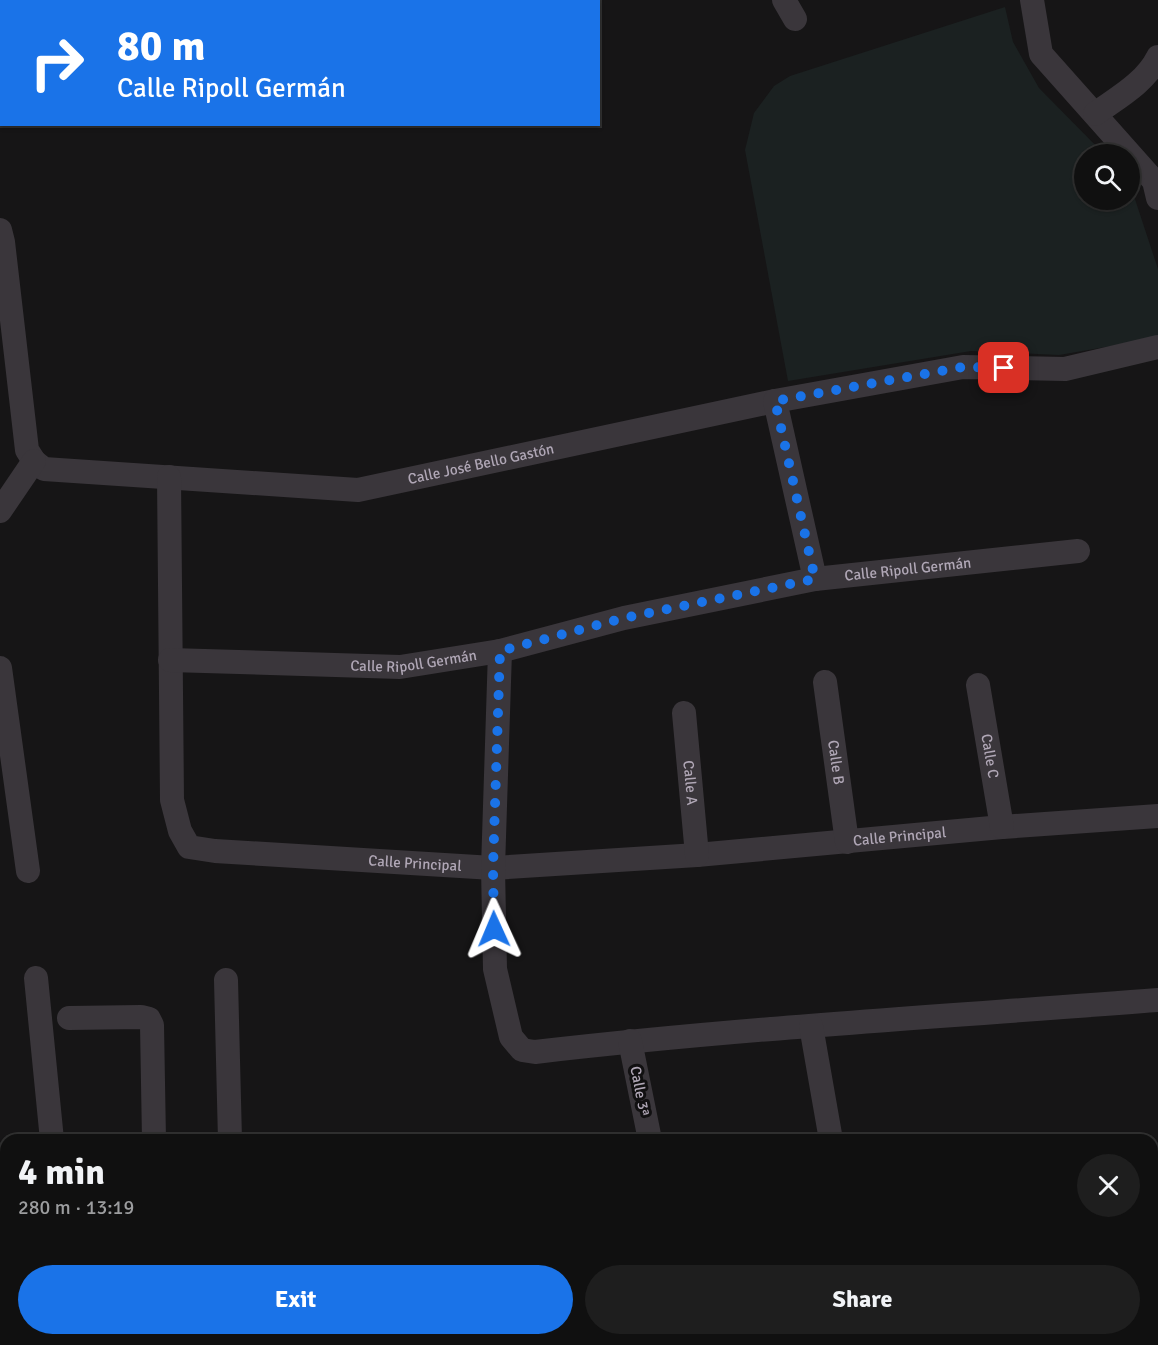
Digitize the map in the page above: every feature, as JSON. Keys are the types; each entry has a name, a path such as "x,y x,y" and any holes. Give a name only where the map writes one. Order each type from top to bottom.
{"street":[{"path":"1032,0 1041,54 1154,181 1158,198"},
{"path":"1095,114 1139,82 1158,57"},
{"path":"0,230 27,450 34,461 0,511"},
{"name":"Calle José Bello Gastón","path":"34,461 44,469 358,490 775,401 963,367 1065,369 1158,347"},
{"path":"775,401 815,579"},
{"name":"Calle Principal","path":"169,477 172,800 180,831 189,847 215,851 493,868 697,855 1002,827 1158,816"},
{"name":"Calle Ripoll Germán","path":"170,660 399,667 500,651 624,618 815,579 1078,551"},
{"path":"500,651 493,868 495,969 511,1036 522,1050 535,1052 630,1041 1158,1000"},
{"path":"0,668 28,871"},
{"name":"Calle B","path":"825,682 847,842"},
{"name":"Calle C","path":"978,685 1002,827"},
{"name":"Calle A","path":"684,712 697,855"},
{"path":"36,978 51,1134"},
{"path":"226,980 230,1134"},
{"path":"69,1018 141,1017 149,1019 152,1025 154,1134"},
{"path":"811,1026 830,1134"},
{"name":"Calle 3ª","path":"630,1041 649,1134"}],"shaded area":[{"path":"1005,7 1013,42 1039,88 1094,144 1074,144 1074,210 1139,210 1158,269 1158,338 1059,355 971,351 788,381 745,150 754,113 774,86 790,76"}],"route":[{"path":"494,929 493,868 500,651 624,618 815,579 775,401 963,367 1004,368"}]}
